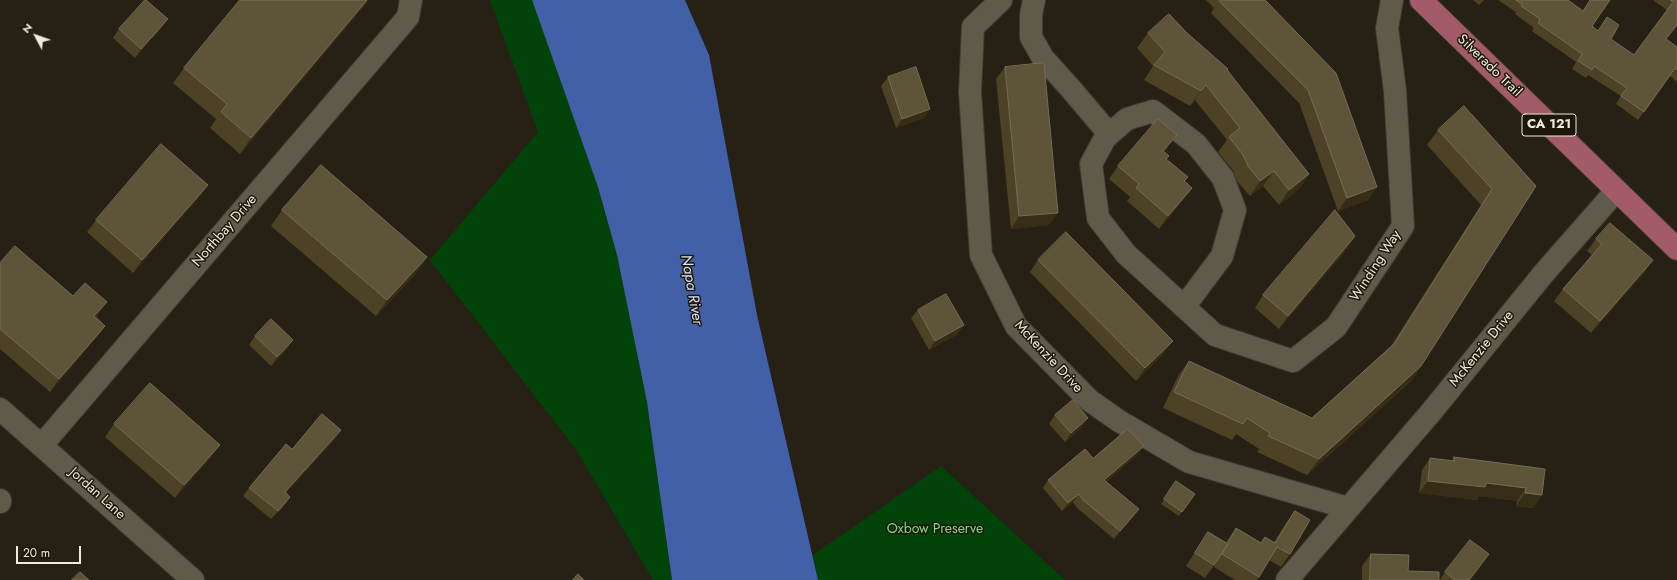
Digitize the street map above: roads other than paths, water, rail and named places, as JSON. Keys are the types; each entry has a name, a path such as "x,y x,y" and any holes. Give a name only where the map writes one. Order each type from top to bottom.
{"main road":[{"name":"Silverado Trail","path":"1421,0 1677,249"}],"street":[{"name":"McKenzie Drive","path":"1002,0 973,27 970,92 980,255 1016,326 1089,400 1119,421 1189,462 1348,508"},
{"path":"1034,0 1031,15 1031,37 1043,58 1072,89 1109,134"},
{"name":"Winding Way","path":"1184,307 1222,256 1235,210 1223,178 1196,144 1153,110 1127,119 1105,138 1091,164 1098,218 1126,254 1184,307 1215,335 1293,361 1336,327 1403,226 1395,91 1387,28 1392,0"},
{"name":"Northbay Drive","path":"42,445 410,9"},
{"name":"McKenzie Drive","path":"1287,580 1432,411 1544,273 1616,191"},
{"name":"Jordan Lane","path":"0,409 193,580"}],"water":[{"name":"Napa River","path":"532,0 685,0 709,55 757,315 818,580 672,580 647,402 617,255 598,187"}],"park label":[{"name":"Oxbow Preserve","path":"935,530"}]}
